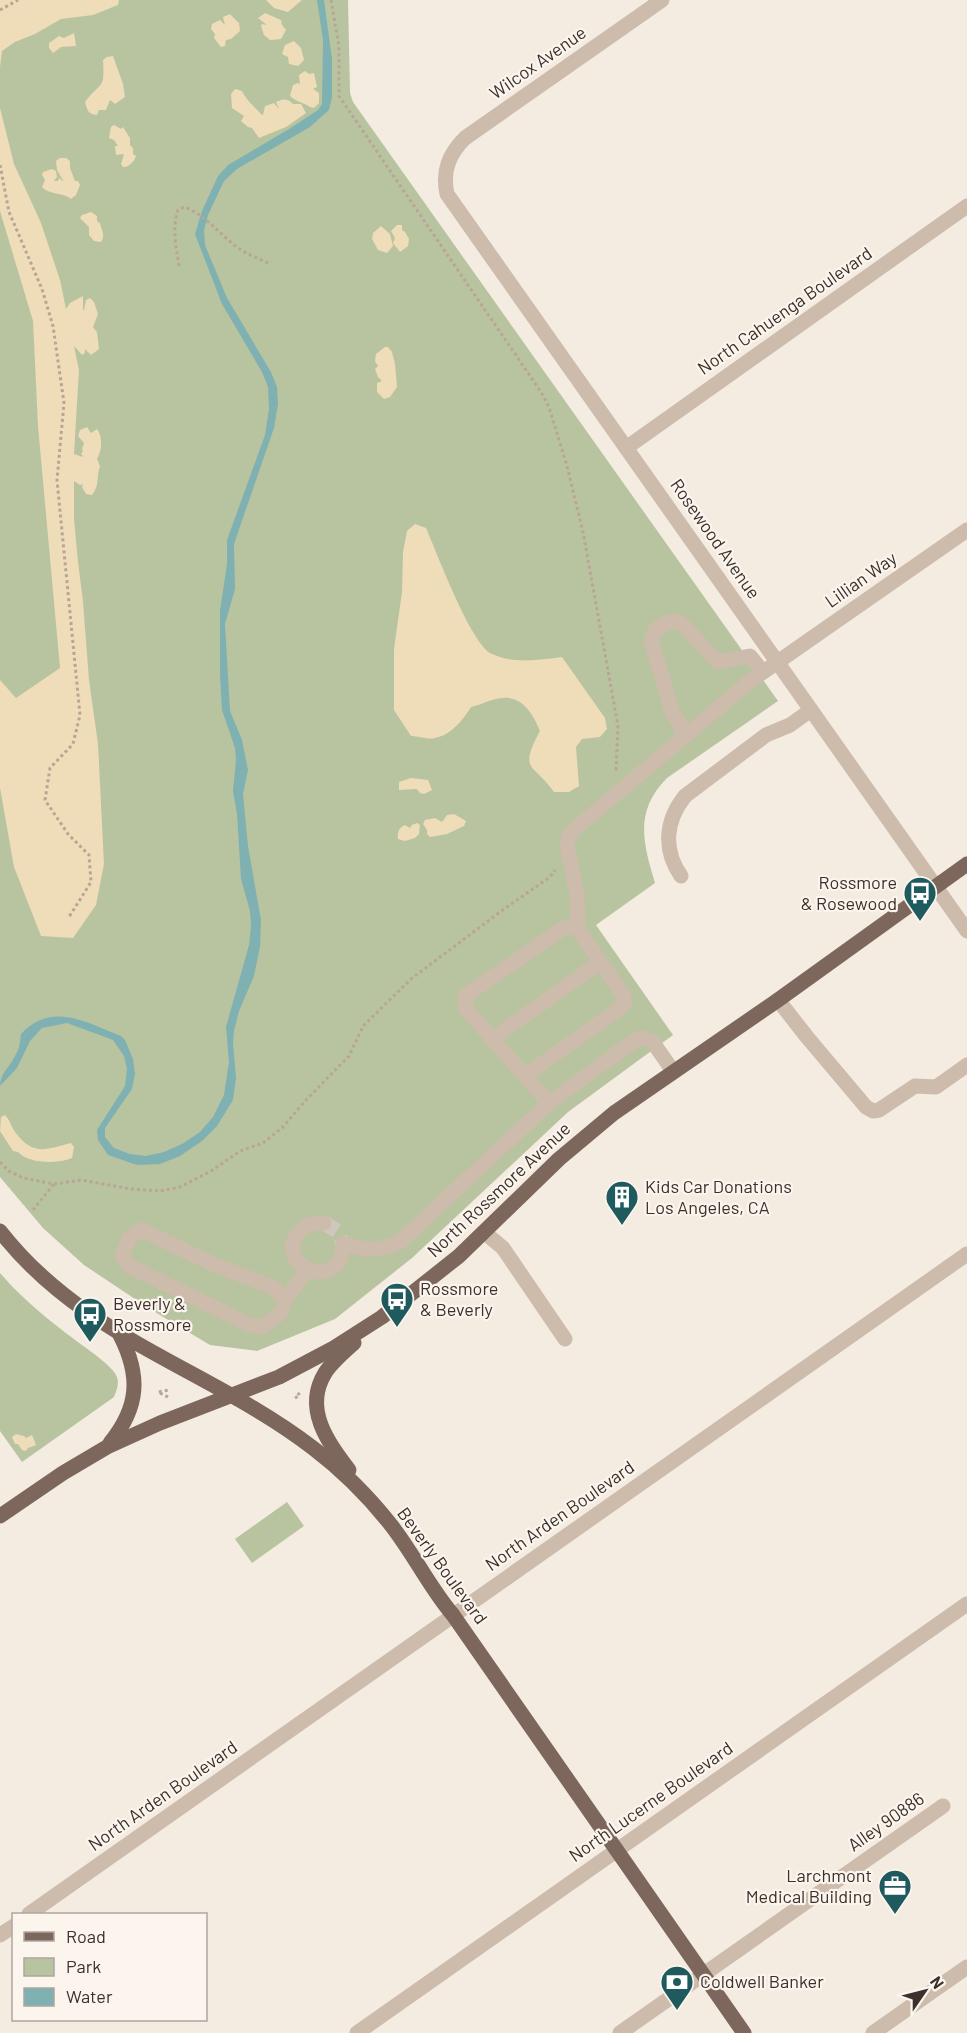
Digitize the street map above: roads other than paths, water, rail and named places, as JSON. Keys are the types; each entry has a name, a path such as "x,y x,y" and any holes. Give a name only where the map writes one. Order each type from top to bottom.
{"main road":[{"name":"North Rossmore Avenue","path":"0,1516 63,1473 107,1447 142,1430 279,1377 305,1364 382,1317 434,1277 586,1136 673,1071 778,1000 967,864"},
{"name":"Beverly Boulevard","path":"0,1231 30,1264 82,1310 120,1335 269,1417 315,1449 341,1471 391,1525 442,1603 453,1615 618,1849 744,2033"},
{"path":"382,1317 325,1373 318,1389 316,1407 320,1425 328,1441 391,1525"},
{"path":"107,1447 121,1430 130,1412 135,1392 132,1363 120,1335"}],"street":[{"name":"Wilcox Avenue","path":"447,166 453,150 465,138 662,0"},
{"name":"Rosewood Avenue","path":"447,166 444,181 447,194 454,207 627,448 967,931"},
{"name":"North Cahuenga Boulevard","path":"627,448 967,206"},
{"name":"Lillian Way","path":"578,929 577,895 567,844 569,837 587,817 763,672 967,530"},
{"path":"685,734 672,711 651,640 655,630 669,622 680,622 718,662 750,656 763,672"},
{"path":"681,876 672,863 667,834 676,806 685,796 766,735 790,725 811,710"},
{"path":"526,1075 623,1006 625,1002 623,995 578,929 569,927 561,929 465,996 466,1009 549,1103"},
{"path":"492,1039 600,962"},
{"path":"778,1000 866,1107 873,1111 879,1110 915,1086 936,1087 967,1065"},
{"path":"324,1223 309,1224 297,1235 294,1243 296,1258 308,1270 315,1272 330,1269 340,1259 343,1244 369,1250 386,1249 402,1241 549,1103 635,1040 643,1038 652,1041 673,1071"},
{"path":"286,1298 272,1287 215,1265 142,1230 130,1237 122,1255 129,1266 250,1326 262,1327 281,1313 286,1298 308,1270"},
{"path":"484,1232 502,1248 565,1339"},
{"name":"North Arden Boulevard","path":"31,1913 967,1254"},
{"name":"North Lucerne Boulevard","path":"357,2033 967,1604"},
{"name":"Alley 90886","path":"620,2033 943,1806"},
{"path":"873,2033 967,1967"}],"water":[{"path":"317,0 324,0 332,59 332,97 329,110 310,127 237,169 224,181 208,215 204,230 205,245 227,298 271,372 277,387 278,404 274,428 234,544 235,589 225,624 230,711 242,740 248,770 243,794 248,846 261,920 260,947 254,976 239,1011 234,1031 236,1078 233,1100 217,1126 202,1141 180,1156 160,1164 137,1165 108,1155 98,1140 97,1130 125,1086 127,1069 124,1056 113,1040 67,1023 42,1028 30,1041 17,1068 0,1086 0,1081 17,1052 21,1034 32,1024 44,1018 57,1016 95,1025 125,1040 133,1059 135,1074 132,1089 105,1128 105,1137 114,1148 130,1154 146,1156 164,1152 182,1144 200,1132 213,1117 224,1095 229,1062 226,1027 249,945 251,926 250,911 241,879 237,814 233,791 235,748 222,710 220,611 227,564 227,540 265,435 269,409 268,387 262,372 222,304 195,234 202,211 218,176 228,165 289,129 318,110 322,104 323,40"}],"tunnel":[{"path":"324,1223 337,1231 343,1244"}],"place":[{"name":"Rossmore & Rosewood","path":"920,922"},
{"name":"Kids Car Donations Los Angeles, CA","path":"622,1226"},
{"name":"Rossmore & Beverly","path":"397,1328"},
{"name":"Beverly & Rossmore","path":"90,1343"},
{"name":"Larchmont Medical Building","path":"895,1915"},
{"name":"Coldwell Banker","path":"677,2011"}]}
